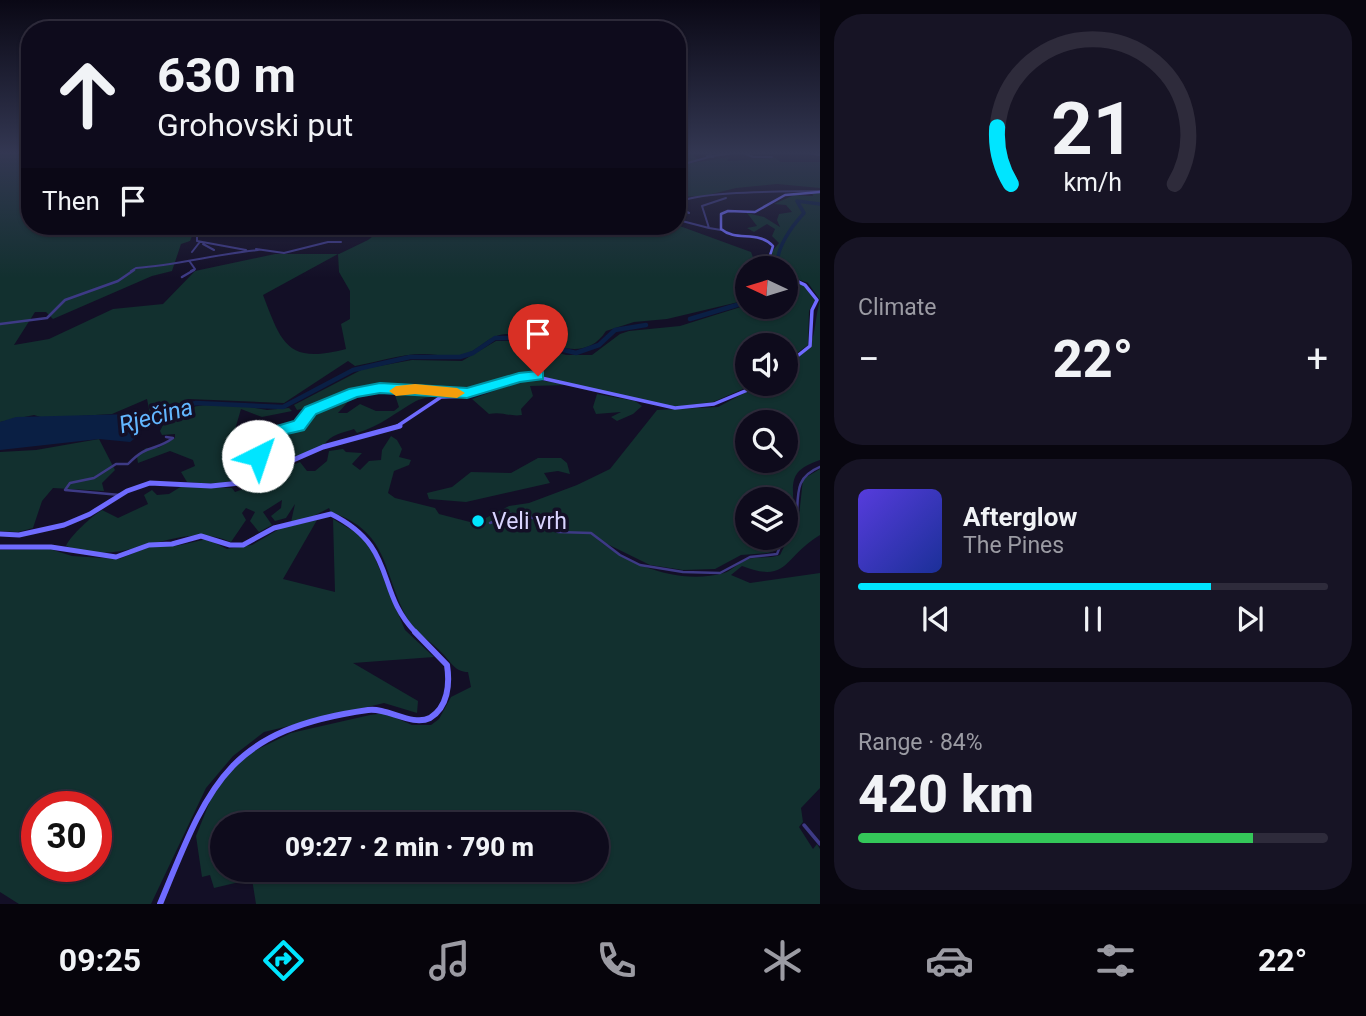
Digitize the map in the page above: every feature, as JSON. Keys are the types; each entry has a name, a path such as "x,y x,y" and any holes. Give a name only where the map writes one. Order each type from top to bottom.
{"main road":[{"path":"770,256 773,246 771,242 756,236 731,235 721,230 721,215 724,212 755,212 765,201 784,194"},
{"path":"798,282 805,285 817,300 812,313 810,346 798,356"},
{"path":"0,534 19,536 64,525 95,511 120,495 150,483 223,486 263,474 323,447 389,431 407,422 422,407 441,397 468,396 519,377 538,376 675,408 715,404 735,395"},
{"path":"0,547 51,547 116,557 149,545 172,544 201,536 230,545 243,545 274,528 331,514 369,537 379,552 402,616 447,665 447,693 442,705 430,718 422,721 385,710 368,711 275,736 242,756 219,779 208,797 160,904"}],"street":[{"path":"686,199 743,194"},
{"path":"709,228 703,204 728,196"},
{"path":"686,222 721,230"},
{"path":"199,235 200,243"},
{"path":"200,243 284,253 328,242 341,242"},
{"path":"200,243 211,244"},
{"path":"200,243 214,250"},
{"path":"192,252 200,243"},
{"path":"0,324 47,318 65,300 118,281 136,268 190,262 211,254 258,250"},
{"path":"182,277 195,269 190,262"},
{"path":"263,474 242,473 269,449 273,437 282,430 299,426 308,412 354,392 380,388 463,394 482,391"},
{"path":"120,495 68,492 65,488 70,483 94,478 116,464 128,464 142,449 164,445 173,438 166,437"},
{"path":"490,523 513,514 535,518 558,532 588,532 627,559 646,567 689,573 720,573 750,557 777,554 790,522 797,515 799,482 806,473 820,467"},
{"path":"804,825 820,844"}],"green space":[{"path":"0,194 21,194 21,235 192,235 190,241 181,244 172,271 152,276 53,319 46,312 35,312 14,345 49,339 113,309 163,304 195,271 275,254 338,254 339,254 374,235 686,235 686,228 751,252 752,256 735,256 735,303 667,319 634,322 606,331 596,342 585,348 560,347 521,336 502,334 461,355 415,354 355,366 348,361 284,403 188,399 151,419 147,399 112,414 44,418 34,415 0,422","holes":["338,254 339,272 350,291 350,319 341,324 346,349 327,353 299,352 282,338 263,295"]},
{"path":"686,194 711,194 686,197"},
{"path":"820,194 820,300 808,283 798,279 798,256 770,256 779,243 772,236 775,229 767,224 754,232 747,228 757,226 747,213 764,217 780,227 777,220 779,214 792,212 786,205 774,204 794,195"},
{"path":"798,282 804,285 815,300 809,311 808,345 798,352 798,333 735,333 735,392 713,402 674,407 527,374 467,392 384,387 322,400 317,405 297,410 294,405 363,369 412,360 462,361 496,341 519,341 566,355 592,355 620,334 629,331 680,326 735,309 735,319 798,319"},
{"path":"820,300 820,460 809,464 797,474 793,487 735,487 735,550 776,550 741,555 715,569 683,570 650,565 597,539 640,565 656,571 690,577 724,573 748,559 780,555 782,550 798,550 798,518 803,479 820,469 820,535 778,570 757,571 742,566 731,575 750,583 820,573 820,788 801,808 803,822 799,827 813,849 817,844 820,849 820,904 256,904 252,882 609,882 609,812 210,812 210,875 202,877 196,836 212,796 242,757 291,733 370,715 385,713 412,725 431,725 439,719 451,697 471,687 468,672 454,666 409,622 374,542 364,530 331,512 329,508 308,519 291,522 295,504 286,518 275,521 271,516 281,508 282,500 263,512 272,525 259,532 250,521 255,512 246,508 242,513 246,520 231,542 211,536 191,536 109,553 88,552 66,546 88,521 102,510 118,518 148,504 144,495 152,490 157,495 169,494 182,486 232,488 235,492 267,480 265,476 300,462 307,471 315,471 327,461 329,451 343,449 346,452 362,453 352,464 360,470 369,461 381,460 382,450 391,436 402,449 399,457 411,460 409,465 394,471 388,493 395,498 435,508 439,514 470,522 480,521 509,506 529,503 610,469 657,410 718,407 739,396 798,396 798,358 811,343"},
{"path":"529,378 567,385 530,386 533,396 521,409 522,415 489,414 472,399"},
{"path":"414,390 443,394 416,401 366,430 357,433 354,429 337,434 324,445 265,471 255,470 258,459 271,452 286,450 284,432 301,427 322,406 325,409 338,404 336,401 355,394 338,413 347,413 360,404 376,411 394,411 399,407 394,392"},
{"path":"597,394 635,401 642,406 633,414 617,421 611,417 621,412 596,414 593,407"},
{"path":"232,404 267,410 289,408 292,411 262,417 241,409 234,433 248,434 244,440 233,443 228,453 243,479 214,484 187,482 181,472 195,466 193,460 170,451 138,463 137,457 146,448 158,448 175,438 175,434 162,435 160,431 173,415 191,407"},
{"path":"99,439 115,470 102,483 104,491 53,488 42,501 33,528 18,532 0,531 0,452 36,450"},
{"path":"538,458 561,458 567,463 570,474 558,471 544,473 550,483 466,502 429,499 427,493 452,487 471,472 511,473"},
{"path":"333,519 367,539 405,630 434,657 353,663 418,701 417,713 384,703 264,732 233,756 206,788 151,904 19,904 0,892 0,550 50,549 72,556 119,559 151,546 176,546 207,539 227,549 252,545 281,528 317,520 283,579 335,592"},
{"path":"212,882 239,882 214,888"}],"water":[{"path":"133,414 138,436 130,442 99,439 0,450 0,422 16,417"}],"waterway":[{"name":"Rječina","path":"778,256 789,231 804,213 797,201 820,204"},
{"name":"Rječina","path":"690,319 735,306"},
{"name":"Rječina","path":"138,426 129,427 151,424 177,408 196,403 283,407 353,370 410,357 460,357 473,353 495,338 515,338 576,353 599,345 615,330 646,325"}],"slow traffic":[{"path":"396,391 415,389 457,393"}],"place":[{"name":"Veli vrh","path":"478,521"}],"route":[{"path":"258,456 270,447 273,437 282,430 299,426 308,412 354,392 380,388 467,393 482,391 519,377 538,376"}]}
